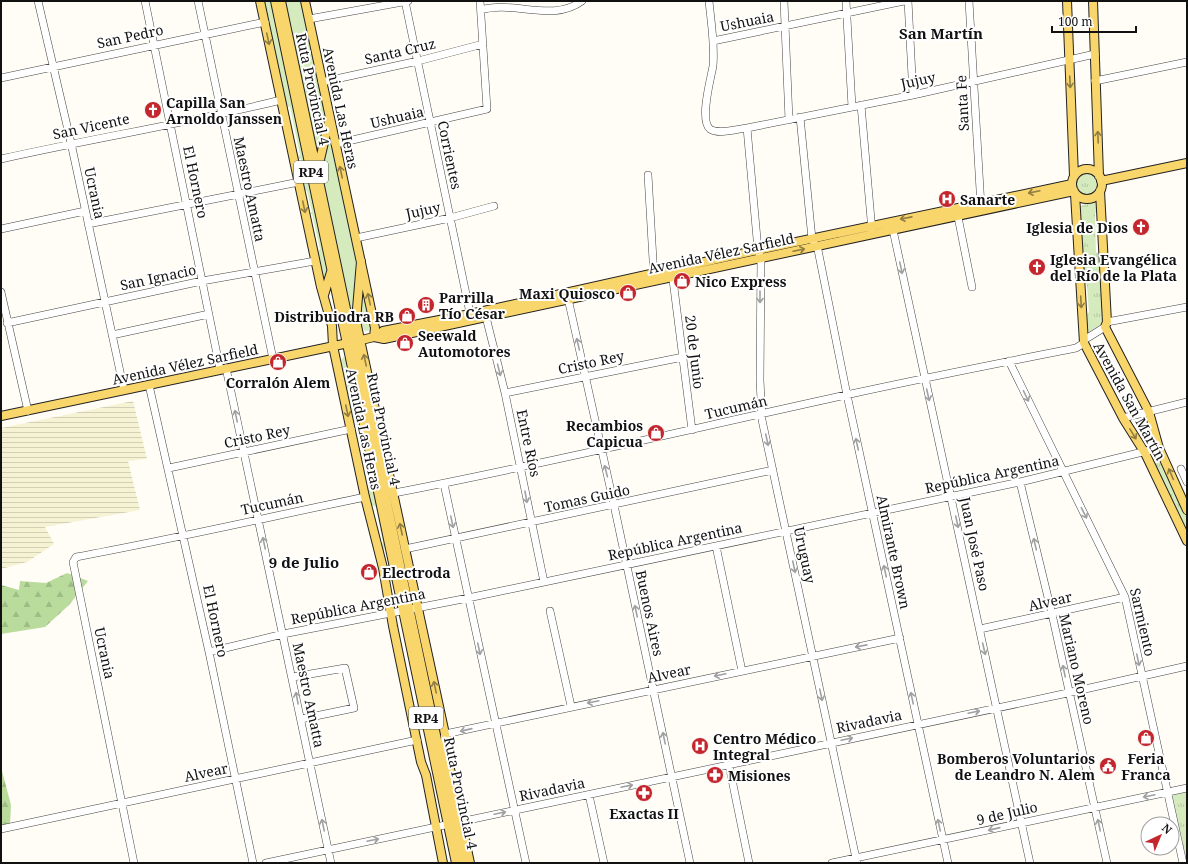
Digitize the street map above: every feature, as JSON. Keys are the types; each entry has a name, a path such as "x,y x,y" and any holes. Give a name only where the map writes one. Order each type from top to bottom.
{"main road":[{"name":"Avenida Las Heras","path":"260,1 315,261 332,326 333,346 365,497 383,568 390,613 426,775 443,863"},
{"name":"Ruta Provincial 4","path":"275,1 332,271 368,416 433,752 455,823 456,863"},
{"name":"Ruta Provincial 4","path":"281,1 317,171 389,542 406,610 463,863"},
{"name":"Avenida Las Heras","path":"305,1 376,328 374,337"},
{"name":"Avenida San Martín","path":"1067,1 1074,186 1084,341 1123,418 1145,453 1187,541"},
{"path":"1093,1 1095,81 1100,179 1100,191 1097,195 1088,199 1079,197 1074,186 1081,170 1091,170 1100,179"},
{"path":"317,171 330,119"},
{"path":"1100,179 1187,163"},
{"name":"Avenida Vélez Sarfield","path":"1,416 374,337 384,339 486,314 759,254 812,239 872,230 1074,186"},
{"name":"Avenida San Martín","path":"1100,191 1106,325 1148,412 1159,448 1187,510"},
{"name":"Avenida Vélez Sarfield","path":"759,254 817,246 872,230 893,230 958,217 981,207"},
{"name":"Avenida Las Heras","path":"361,261 356,321 445,734 445,745 455,823 470,863"},
{"path":"324,295 332,271"},
{"path":"368,416 373,397"},
{"path":"383,568 389,542"},
{"path":"426,775 433,752"}],"street":[{"name":"Ucrania","path":"38,1 71,143 124,390"},
{"name":"El Hornero","path":"145,1 188,203 202,281 223,369"},
{"name":"Maestro Amatta","path":"198,1 272,359"},
{"path":"309,19 406,1"},
{"name":"Corrientes","path":"406,1 471,318"},
{"path":"480,1 483,44"},
{"path":"481,10 493,6 510,6 559,11 574,6 582,1"},
{"path":"709,1 713,41"},
{"path":"784,1 789,120"},
{"path":"846,1 852,107"},
{"name":"Ushuaia","path":"713,41 904,1"},
{"path":"908,1 913,95"},
{"name":"Santa Fe","path":"969,1 981,207"},
{"name":"San Pedro","path":"1,78 153,44 265,22"},
{"name":"Jujuy","path":"713,41 713,65 705,102 708,126 711,130 718,132 789,120 913,95 1095,54"},
{"name":"Ushuaia","path":"336,144 487,109 483,44"},
{"name":"Santa Cruz","path":"322,82 418,61 483,44"},
{"path":"1095,81 1187,62"},
{"name":"San Vicente","path":"1,159 170,123 222,115 281,100"},
{"path":"861,105 872,230"},
{"path":"800,117 812,239 817,246"},
{"name":"Uruguay","path":"746,128 759,254 760,380 762,414 857,861"},
{"path":"648,176 654,277"},
{"path":"88,224 298,182"},
{"name":"Jujuy","path":"356,238 450,218 494,206"},
{"path":"1,229 85,211"},
{"path":"958,217 972,287"},
{"name":"Juan José Paso","path":"893,230 1030,863"},
{"name":"Almirante Brown","path":"817,246 847,395 948,863"},
{"name":"San Ignacio","path":"5,319 105,302 202,281 315,261"},
{"name":"20 de Junio","path":"672,273 692,430"},
{"path":"1,292 5,319 28,411"},
{"name":"Buenos Aires","path":"568,296 690,863"},
{"path":"1106,325 1187,307"},
{"path":"112,335 209,314"},
{"name":"Entre Ríos","path":"486,314 505,393 544,582"},
{"name":"Tucumán","path":"394,493 444,484 520,466 601,451 924,378 1076,348 1106,325"},
{"name":"Cristo Rey","path":"505,393 683,357"},
{"name":"Sarmiento","path":"1009,362 1125,597 1183,863"},
{"name":"Maestro Amatta","path":"223,369 259,519 331,863"},
{"name":"El Hornero","path":"149,385 169,468 209,652 234,780 253,863"},
{"path":"1123,418 1187,402"},
{"name":"Cristo Rey","path":"169,468 351,429"},
{"name":"República Argentina","path":"209,652 283,634 468,598 1020,482 1145,453 1159,448"},
{"name":"Tomas Guido","path":"405,549 531,524 773,470"},
{"path":"1181,470 1187,482"},
{"name":"Mariano Moreno","path":"1020,482 1052,614 1107,863"},
{"path":"444,484 494,723 526,863"},
{"name":"Tucumán","path":"184,537 259,519 365,497"},
{"name":"Ucrania","path":"134,863 73,562 76,558 184,537"},
{"path":"716,546 742,671"},
{"name":"Alvear","path":"980,629 1125,597"},
{"path":"550,611 571,706"},
{"name":"Alvear","path":"445,734 571,706 900,638"},
{"name":"Rivadavia","path":"436,827 997,708 1187,666"},
{"path":"293,678 345,668 354,708 301,719"},
{"name":"Alvear","path":"1,829 417,740"},
{"path":"729,765 749,863"},
{"name":"9 de Julio","path":"832,863 857,861 1022,822 1187,788"},
{"path":"590,795 604,863"},
{"path":"266,863 436,827"}],"shaded area":[{"path":"133,401 147,459 128,461 140,510 45,527 54,544 27,562 1,569 1,428"}],"green space":[{"path":"263,1 272,1 329,270 324,287 316,253 320,249 312,214 308,214 312,212 307,191 303,190 300,172 303,169 301,159 297,159 296,157 300,155 290,107 286,106"},
{"path":"283,1 302,1 327,115 318,156"},
{"path":"329,132 356,251 353,323 319,173"},
{"path":"1087,173 1095,176 1098,184 1095,192 1087,195 1079,192 1076,184 1079,176"},
{"path":"1095,201 1097,202 1098,211 1095,213 1096,252 1100,255 1103,320 1102,324 1089,332 1086,330 1085,316 1089,312 1086,275 1081,268 1080,206"},
{"path":"361,281 372,330 365,331 362,328 360,316"},
{"path":"343,357 347,360 386,542 383,554 380,547 383,542 376,507 372,505 368,488 372,484 359,426 355,424 341,361"},
{"path":"1156,453 1187,514 1187,530 1147,455"},
{"path":"67,573 88,581 69,605 45,627 1,634 1,585 19,590 20,581 46,583"},
{"path":"1,767 11,805 10,825 1,830"},
{"path":"1187,792 1187,863 1180,831 1180,816 1177,816 1172,795"}],"place":[{"name":"Capilla San Arnoldo Janssen","path":"153,110"},
{"name":"Sanarte","path":"947,199"},
{"name":"Iglesia de Dios","path":"1141,227"},
{"name":"Iglesia Evangélica del Río de la Plata","path":"1037,267"},
{"name":"Nico Express","path":"682,281"},
{"name":"Maxi Quiosco","path":"628,293"},
{"name":"Parrilla Tío César","path":"426,305"},
{"name":"Distribuiodra RB","path":"407,316"},
{"name":"Seewald Automotores","path":"405,343"},
{"name":"Corralón Alem","path":"278,362"},
{"name":"Recambios Capicua","path":"656,433"},
{"name":"Electroda","path":"369,572"},
{"name":"Feria Franca","path":"1146,738"},
{"name":"Centro Médico Integral","path":"700,746"},
{"name":"Bomberos Voluntarios de Leandro N. Alem","path":"1108,766"},
{"name":"Misiones","path":"715,775"},
{"name":"Exactas II","path":"644,793"}],"district":[{"name":"San Martín","path":"941,33"},
{"name":"9 de Julio","path":"304,562"}]}
